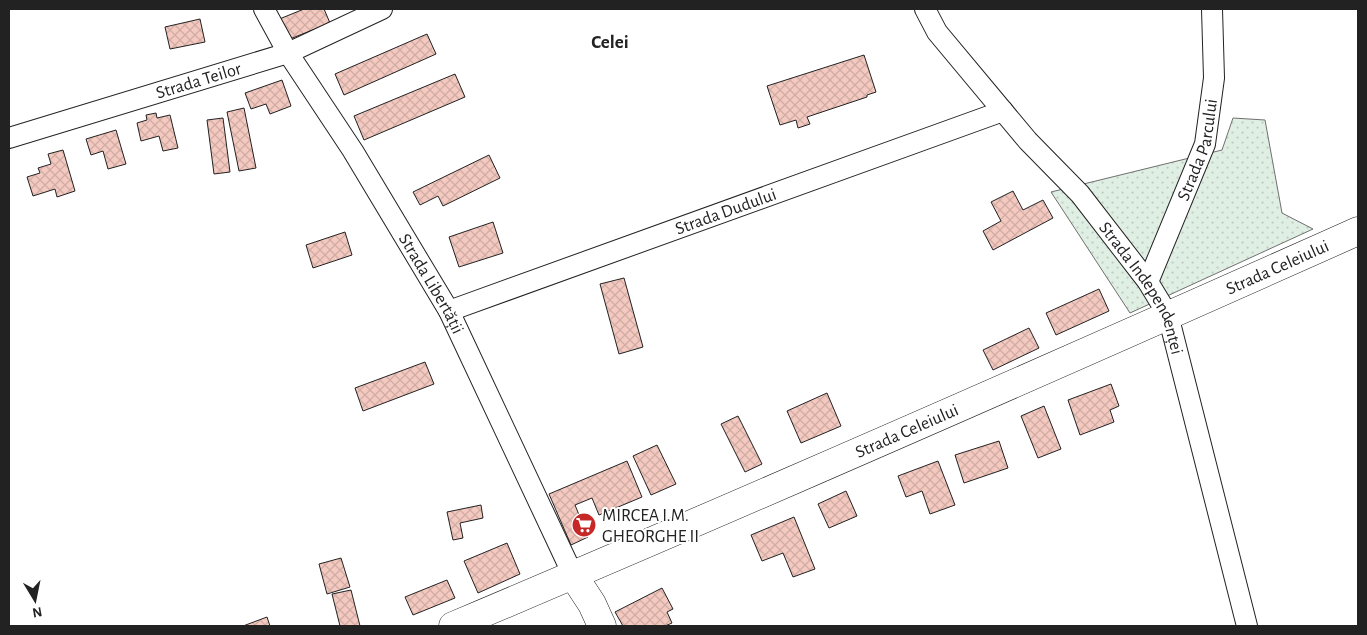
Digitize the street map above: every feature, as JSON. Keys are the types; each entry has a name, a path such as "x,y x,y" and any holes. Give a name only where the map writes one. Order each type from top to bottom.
{"main road":[{"name":"Strada Celeiului","path":"453,626 573,576 1358,231"},
{"path":"573,576 592,604 602,626"}],"street":[{"name":"Strada Libertății","path":"264,9 288,54 353,151 449,311 573,576"},
{"name":"Strada Teilor","path":"9,138 288,54 382,9"},
{"name":"Strada Independenței","path":"925,9 937,32 1003,111 1080,194 1148,282 1168,316 1247,626"},
{"name":"Strada Parcului","path":"1148,282 1205,144 1214,78 1212,9"},
{"name":"Strada Dudului","path":"449,311 1003,111"}],"green space":[{"path":"1233,118 1265,120 1282,213 1313,229 1130,313 1051,192 1222,150"}],"building":[{"path":"304,9 324,9 330,23 285,41 277,20"},
{"path":"200,19 205,42 170,49 165,27"},
{"path":"427,34 436,54 344,95 335,74"},
{"path":"864,55 876,92 867,95 867,97 807,117 810,124 798,128 796,120 780,125 767,86"},
{"path":"455,74 465,97 364,140 354,116"},
{"path":"282,80 291,106 270,114 266,104 251,109 245,93"},
{"path":"244,108 256,168 239,171 227,112"},
{"path":"156,113 157,118 170,115 178,148 163,151 159,136 141,141 137,123 147,120 146,115"},
{"path":"223,118 230,172 214,174 207,120"},
{"path":"116,130 126,164 108,169 103,151 91,155 86,139"},
{"path":"63,150 75,191 57,197 55,189 33,196 27,177 40,173 38,168 51,164 48,154"},
{"path":"489,155 500,178 443,206 438,196 420,205 413,192"},
{"path":"1013,191 1023,210 1043,200 1053,218 993,250 983,231 1001,221 991,202"},
{"path":"493,222 503,253 459,267 449,237"},
{"path":"345,232 352,255 313,268 306,245"},
{"path":"624,278 643,347 619,354 600,284"},
{"path":"1099,289 1109,311 1056,335 1046,313"},
{"path":"1029,328 1039,348 993,370 983,350"},
{"path":"425,362 434,384 363,411 355,388"},
{"path":"1111,384 1119,406 1110,410 1114,422 1080,435 1068,400"},
{"path":"827,393 841,426 801,443 787,411"},
{"path":"1044,406 1061,449 1038,458 1021,416"},
{"path":"738,416 762,464 745,472 721,424"},
{"path":"999,441 1008,468 964,483 955,455"},
{"path":"657,445 676,484 651,495 633,456"},
{"path":"627,461 642,497 599,515 592,498 575,505 588,537 571,545 549,494"},
{"path":"938,461 955,505 930,514 922,491 906,497 898,476"},
{"path":"846,491 857,516 829,528 818,504"},
{"path":"481,505 483,518 460,523 463,538 453,540 447,512"},
{"path":"794,517 815,569 793,577 783,553 762,561 751,535"},
{"path":"507,543 520,574 478,593 464,561"},
{"path":"341,558 350,587 327,594 319,564"},
{"path":"447,580 455,598 413,615 405,597"},
{"path":"662,588 673,609 667,612 672,623 665,626 623,626 615,612"},
{"path":"351,590 360,626 340,626 332,594"},
{"path":"267,617 270,626 243,626"}],"place":[{"name":"MIRCEA I.M. GHEORGHE II","path":"584,525"}],"district":[{"name":"Celei","path":"610,41"}]}
